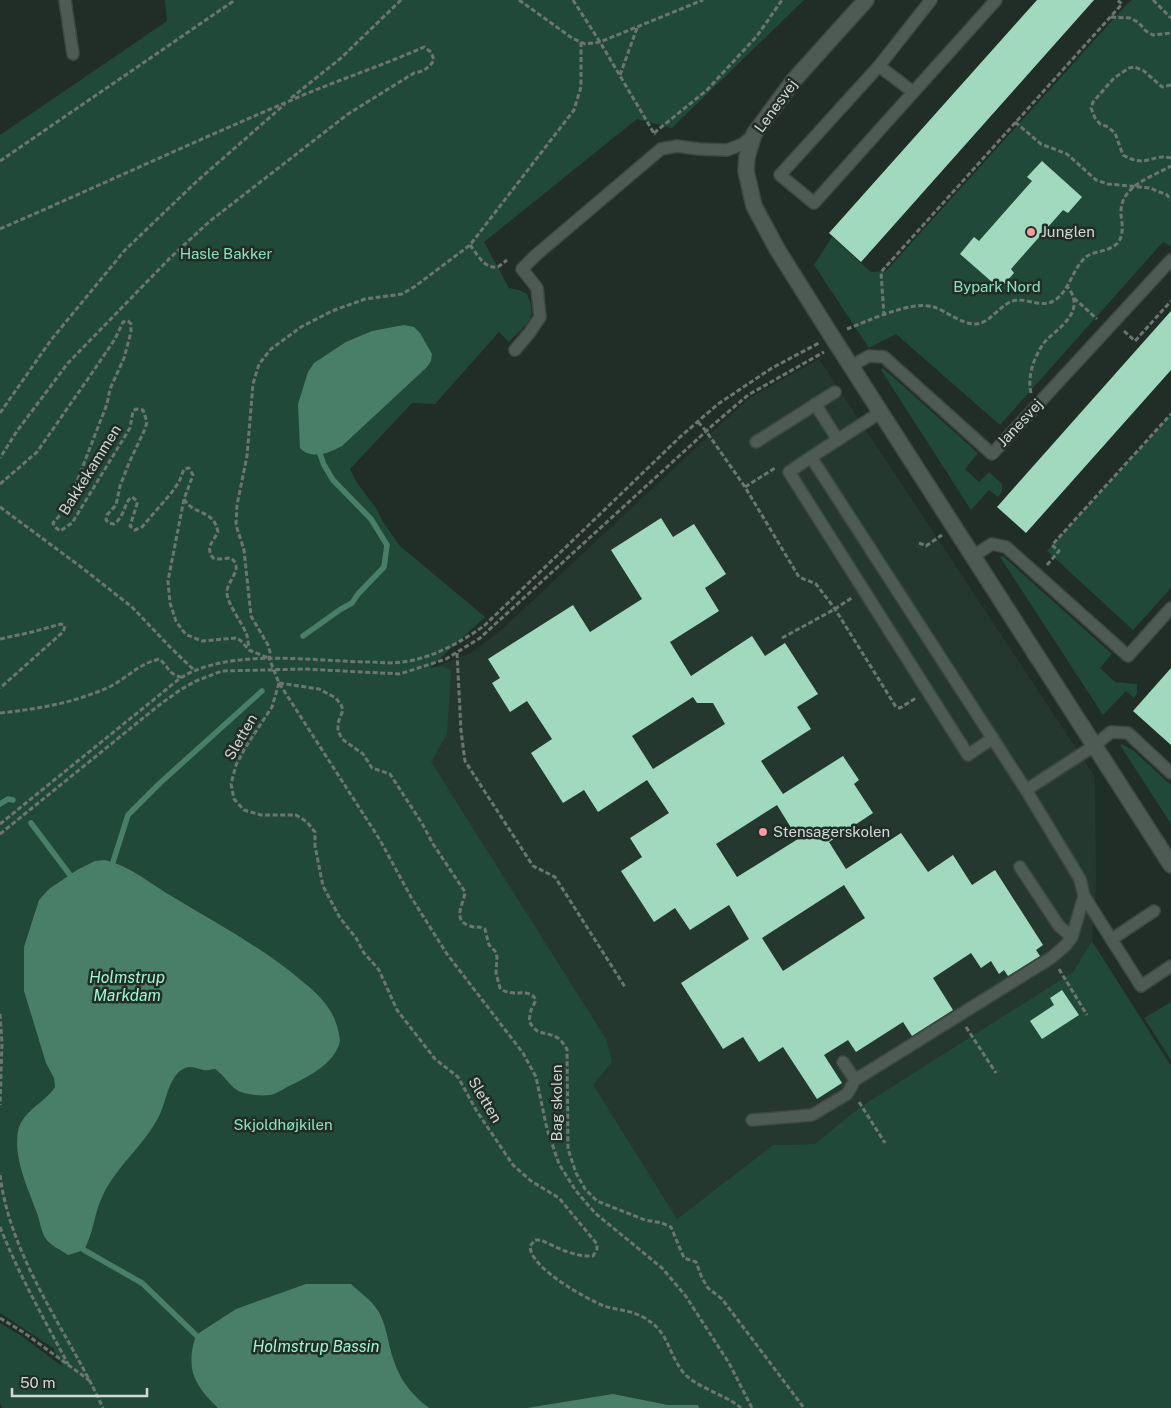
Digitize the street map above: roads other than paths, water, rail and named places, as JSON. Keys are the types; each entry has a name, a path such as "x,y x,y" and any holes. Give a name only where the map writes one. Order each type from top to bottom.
{"street":[{"name":"Lenesvej","path":"851,366 777,249 754,206 746,171 747,157 754,134 794,80 866,0"},
{"path":"851,366 1171,865"}],"lane":[{"path":"65,0 72,54"},
{"path":"931,0 879,66 780,175 814,203 996,0"},
{"path":"879,66 913,92"},
{"path":"515,350 540,317 537,288 522,269 544,249 661,149 677,146 728,150 743,144 754,134"},
{"name":"Janesvej","path":"851,366 869,356 884,357 992,454 1171,260"},
{"path":"756,442 834,392"},
{"path":"815,404 838,440"},
{"path":"881,412 789,472 968,755 993,738"},
{"path":"811,457 1026,790 1080,879 1084,896 1141,986 1171,966"},
{"path":"973,556 992,544 1006,547 1128,656 1171,608"},
{"path":"1026,790 1094,746 1111,732 1128,733 1171,772"},
{"path":"1020,867 1059,926 1072,937"},
{"path":"752,1120 812,1116 847,1094 854,1080 1052,957 1072,937 1084,896"},
{"path":"1112,939 1154,911"},
{"path":"843,1062 854,1080"}],"water":[{"path":"404,325 414,327 420,333 432,354 431,361 427,367 342,446 321,454 304,452 300,448 298,404 308,372 314,363 346,342 372,331"},
{"name":"Holmstrup Markdam","path":"104,860 122,866 140,876 273,958 323,1000 334,1017 340,1043 324,1065 302,1080 270,1095 254,1095 239,1091 215,1069 205,1070 190,1067 180,1071 169,1088 154,1125 116,1174 103,1195 84,1250 68,1255 50,1243 44,1236 19,1162 17,1141 20,1124 55,1087 54,1078 46,1063 24,991 24,947 39,900 49,889 77,870 95,861"},
{"name":"Holmstrup Bassin","path":"306,1284 351,1284 371,1302 379,1312 393,1358 404,1382 429,1408 218,1408 210,1400 198,1384 192,1367 191,1358 196,1335 236,1309"},
{"path":"613,1394 668,1405 698,1405 699,1408 527,1408"}],"waterway":[{"path":"303,636 352,603 384,567 387,545 371,519 333,480 320,454"},
{"path":"113,862 128,815 160,783 262,691"},
{"path":"0,804 8,799 13,800"},
{"path":"31,823 70,875"},
{"path":"84,1250 142,1283 196,1335"}],"place":[{"name":"Junglen","path":"1031,232"},
{"name":"Stensagerskolen","path":"763,832"}],"park label":[{"name":"Hasle Bakker","path":"226,254"},
{"name":"Bypark Nord","path":"997,287"},
{"name":"Skjoldhøjkilen","path":"283,1125"}]}
